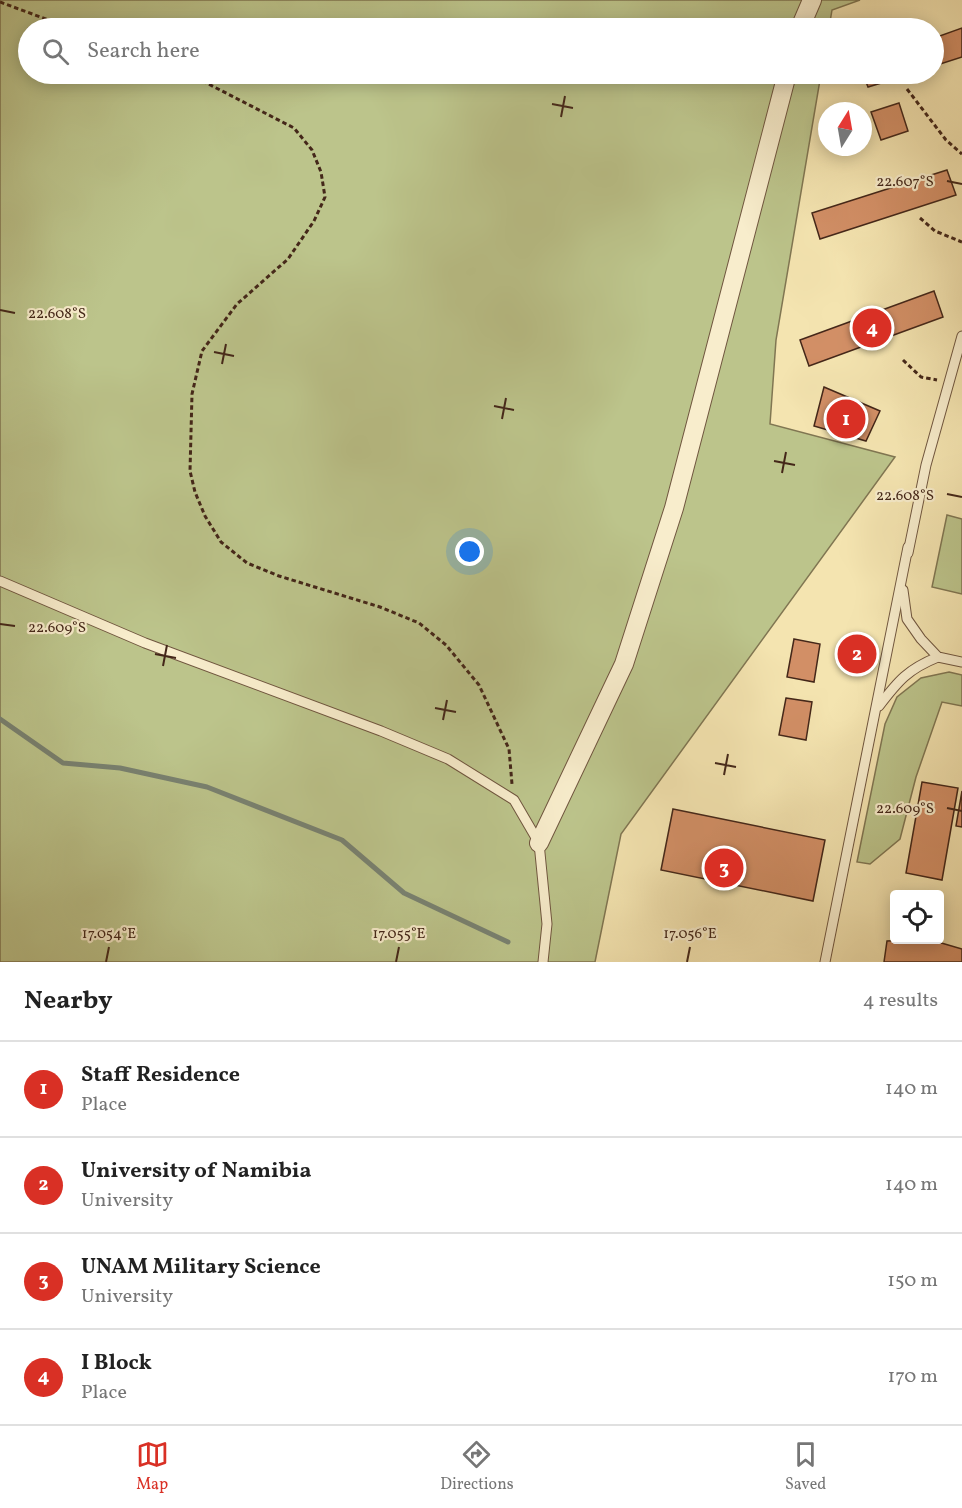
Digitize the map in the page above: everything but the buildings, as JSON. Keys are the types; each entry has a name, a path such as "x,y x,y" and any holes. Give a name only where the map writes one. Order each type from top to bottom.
{"street":[{"path":"804,18 812,0"},
{"path":"539,843 624,664 671,519 784,84"}],"lane":[{"path":"825,962 908,547 926,465 962,336"},
{"path":"908,547 903,589 907,620 938,657"},
{"path":"0,580 145,643 381,731 448,759 514,800 539,843 547,924 543,962"},
{"path":"877,709 894,685 916,666 938,657 962,662"}],"path":[{"path":"0,2 42,18"},
{"path":"208,84 294,128 312,150 321,172 325,197 314,221 288,259 237,304 202,351 192,394 190,471 195,492 205,516 221,542 247,563 279,576 380,607 419,622 446,645 479,685 508,749 514,800"},
{"path":"907,89 946,140 962,154"},
{"path":"920,218 935,231 962,242"},
{"path":"903,360 921,377 949,383"}],"green space":[{"path":"0,0 860,0 832,10 831,18 18,18 18,84 819,84 776,340 770,424 895,457 621,834 595,962 0,962"},
{"path":"947,515 962,519 962,594 932,587"},
{"path":"949,672 962,675 962,706 942,702 916,777 900,839 870,864 857,862 885,724 897,697 921,678"}],"waterway":[{"path":"0,719 63,763 120,768 207,787 342,840 404,893 508,942"}],"place":[{"name":"I Block","path":"872,328"},
{"name":"Staff Residence","path":"846,419"},
{"name":"University of Namibia","path":"857,654"},
{"name":"UNAM Military Science","path":"724,868"}]}
